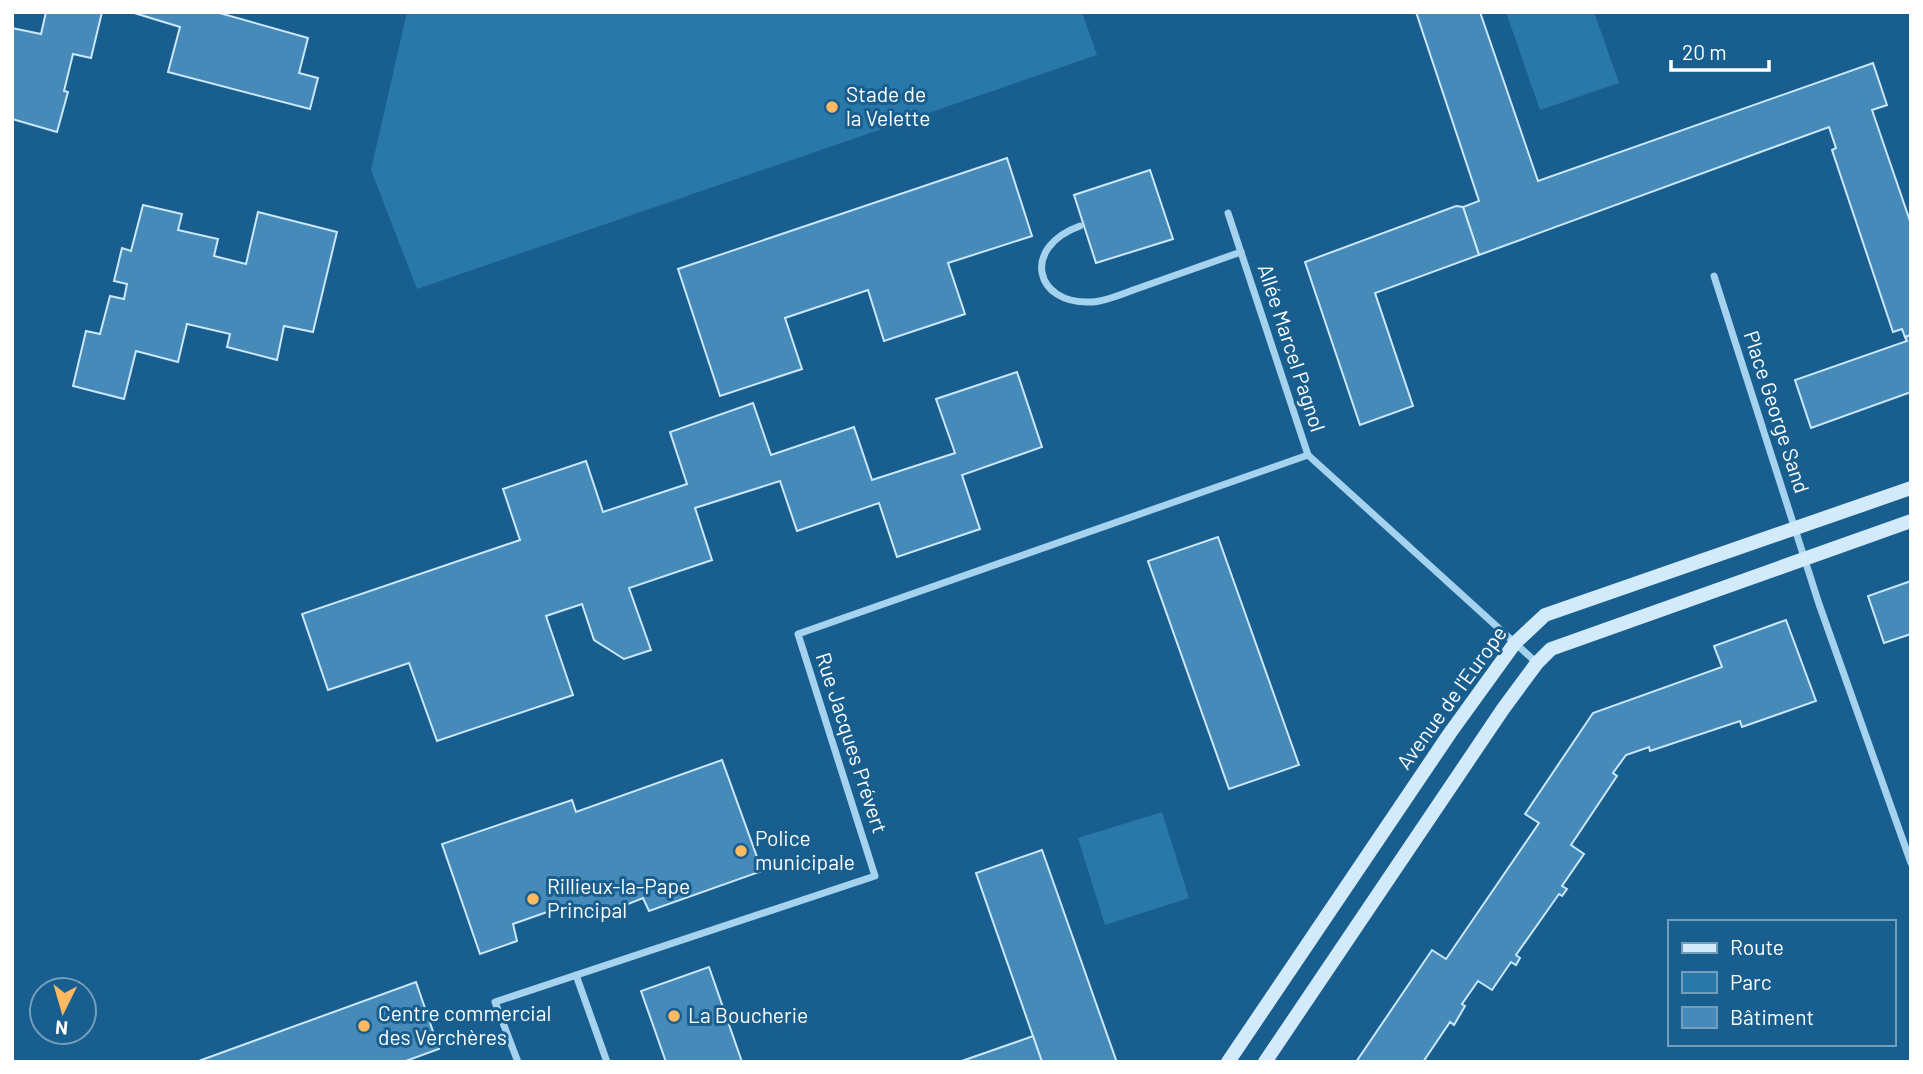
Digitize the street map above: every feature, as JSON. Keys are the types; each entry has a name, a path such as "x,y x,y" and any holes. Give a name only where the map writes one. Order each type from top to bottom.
{"street":[{"name":"Allée Marcel Pagnol","path":"1228,213 1308,455"},
{"name":"Allée Marcel Pagnol","path":"1080,226 1053,240 1047,246 1042,263 1046,281 1054,292 1063,299 1076,302 1106,299 1241,252"},
{"name":"Place George Sand","path":"1714,276 1805,559 1911,863"},
{"path":"1308,455 1537,663"},
{"name":"Rue Jacques Prévert","path":"518,1062 495,1002 875,877 798,634 1308,455"},
{"name":"Avenue de l'Europe","path":"1228,1062 1450,733 1515,643 1545,615 1911,488"},
{"path":"1265,1062 1537,663 1551,649 1911,521"},
{"path":"576,975 607,1062"}],"green space":[{"path":"407,12 1082,12 1097,55 417,289 371,170"},
{"path":"1506,12 1594,12 1619,83 1540,110"},
{"path":"1162,812 1189,898 1105,925 1078,838"}],"building":[{"path":"46,12 102,12 91,58 73,54 64,91 68,92 57,132 12,119 12,28 41,34"},
{"path":"131,12 216,12 308,38 299,73 318,78 310,109 168,72 180,27"},
{"path":"1416,12 1480,12 1538,181 1873,63 1887,105 1872,110 1911,224 1911,335 1905,337 1902,329 1893,332 1832,150 1836,148 1829,127 1479,255 1463,207 1479,201"},
{"path":"1007,158 1032,236 948,263 965,314 884,341 868,290 785,318 802,369 720,396 678,269"},
{"path":"1150,170 1173,239 1096,263 1074,195"},
{"path":"143,205 182,214 178,230 218,239 214,256 246,264 258,212 337,232 313,332 284,326 277,360 227,347 230,334 187,324 178,362 136,351 124,399 73,386 86,331 100,334 110,296 124,299 127,284 114,281 122,248 131,251"},
{"path":"1456,206 1463,207 1479,255 1375,293 1413,406 1360,425 1305,262"},
{"path":"1911,335 1911,392 1811,428 1795,380 1907,341 1905,337"},
{"path":"1017,372 1042,447 962,475 980,529 897,557 879,503 797,531 780,481 695,508 712,560 629,588 651,650 624,659 594,640 582,604 546,616 573,695 437,741 409,663 328,690 302,614 520,540 503,489 586,461 603,512 687,484 670,432 753,403 771,455 854,427 872,480 955,453 936,399"},
{"path":"1218,537 1299,765 1229,789 1148,561"},
{"path":"1911,581 1911,634 1884,643 1868,596"},
{"path":"1786,620 1816,701 1742,727 1740,721 1650,751 1649,747 1626,755 1613,773 1617,776 1571,845 1584,854 1562,886 1567,889 1562,896 1559,894 1516,955 1520,958 1516,965 1511,962 1492,990 1478,981 1462,1004 1465,1006 1454,1025 1450,1022 1423,1062 1356,1062 1432,950 1446,959 1539,823 1525,814 1593,713 1722,667 1714,646"},
{"path":"722,760 762,871 649,911 643,898 598,916 593,906 571,915 567,905 513,924 517,941 480,954 442,844 572,800 576,812"},
{"path":"1042,850 1116,1062 1042,1062 976,873"},
{"path":"709,967 742,1062 666,1062 641,991"},
{"name":"Centre commercial des Verchères","path":"416,982 439,1049 403,1062 196,1062"},
{"path":"1033,1036 1042,1062 959,1062 1022,1040"}],"place":[{"name":"Stade de la Velette","path":"832,107"},
{"name":"Police municipale","path":"741,851"},
{"name":"Rillieux-la-Pape Principal","path":"533,899"},
{"name":"La Boucherie","path":"674,1016"},
{"name":"Centre commercial des Verchères","path":"364,1026"}]}
